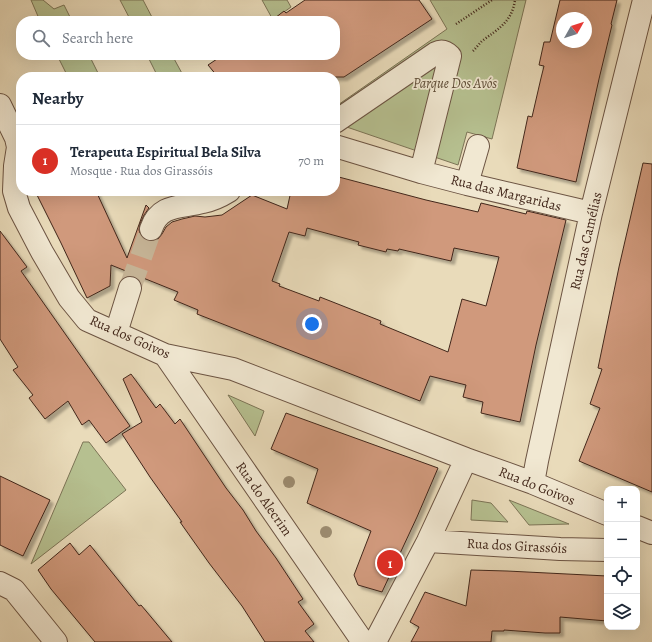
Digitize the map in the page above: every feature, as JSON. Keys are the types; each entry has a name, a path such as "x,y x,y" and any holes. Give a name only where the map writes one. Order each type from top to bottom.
{"street":[{"name":"Rua das Camélias","path":"533,483 591,213 644,0"},
{"path":"340,119 440,50 445,52 450,56 421,172"},
{"name":"Rua dos Goivos","path":"0,105 16,138"},
{"path":"467,184 478,146"},
{"name":"Rua das Margaridas","path":"340,148 421,172 591,213"},
{"name":"Rua dos Goivos","path":"16,160 14,190 19,208 42,252 69,298 87,320 165,355 233,369 466,459"},
{"path":"150,229 153,222 167,209 203,202 221,196"},
{"path":"116,333 130,288"},
{"name":"Rua do Alecrim","path":"165,355 362,642"},
{"path":"375,642 428,541 466,459"},
{"name":"Rua do Goivos","path":"466,459 533,483 604,513"},
{"name":"Rua dos Girassóis","path":"428,541 560,549 604,550"},
{"path":"0,583 14,590 56,642"}],"path":[{"path":"456,24 492,0"},
{"path":"472,53 481,42 505,23 514,7 514,0"}],"green space":[{"path":"31,0 43,0 54,9 64,5 70,16 38,16"},
{"path":"120,0 143,0 151,16 128,16"},
{"path":"262,0 287,0 291,7 279,16 271,16"},
{"name":"Parque Dos Avós","path":"430,0 526,0 492,139 467,132 458,165 340,125 340,104 447,29"},
{"path":"60,60 92,60 98,72 66,72"},
{"path":"150,60 175,60 181,72 156,72"},
{"path":"228,395 264,411 255,436"},
{"path":"83,442 89,442 126,490 31,564"},
{"path":"472,500 491,503 508,522 471,520"},
{"path":"509,500 569,524 529,525"}],"building":[{"path":"305,0 419,0 432,19 344,77 340,77 340,72 214,72 208,65 216,60 340,60 340,16 278,16 284,11 286,13"},
{"path":"560,0 617,0 576,182 517,168 528,116 532,117 544,66 539,65 544,42 550,42 556,17 556,48 592,48 592,12 557,12"},
{"path":"643,163 652,164 652,492 579,461 600,408 590,404 602,369 598,368"},
{"path":"340,177 478,212 481,203 526,214 527,211 566,220 536,345 520,422 481,413 483,402 463,397 466,385 430,376 420,401 197,314 198,310 174,300 178,292 111,265 110,286 87,298 38,196 98,196 127,258 146,205 149,208 144,215 139,230 141,236 145,240 152,241 158,239 166,227 172,222 195,216 205,217 222,215 250,196 254,196 287,209 290,196 340,196","holes":["307,228 359,242 358,245 386,252 387,249 398,251 399,249 451,261 454,248 499,257 486,306 462,299 448,352 380,324 381,321 320,297 319,301 279,286 280,284 272,281 289,232 305,236"]},
{"path":"0,231 27,267 21,271 130,426 106,443 89,420 82,425 68,401 45,419 29,398 33,395 13,370 18,367 0,339"},
{"path":"131,374 156,408 160,404 175,424 180,419 226,488 276,558 303,599 298,602 314,624 305,631 314,642 265,642 242,606 180,522 182,522 122,434 142,422 123,379"},
{"path":"286,413 438,468 382,592 358,585 354,575 371,531 307,503 318,469 271,449"},
{"path":"0,476 50,500 23,556 0,545"},
{"path":"70,543 79,555 90,545 139,606 141,605 172,642 95,642 51,589 38,570"},
{"path":"471,570 604,576 604,621 560,617 560,633 504,630 492,631 491,642 411,642 419,627 410,622 425,592 466,606"}],"tunnel":[{"path":"130,288 151,229"}],"place":[{"name":"Terapeuta Espiritual Bela Silva","path":"390,563"}]}
